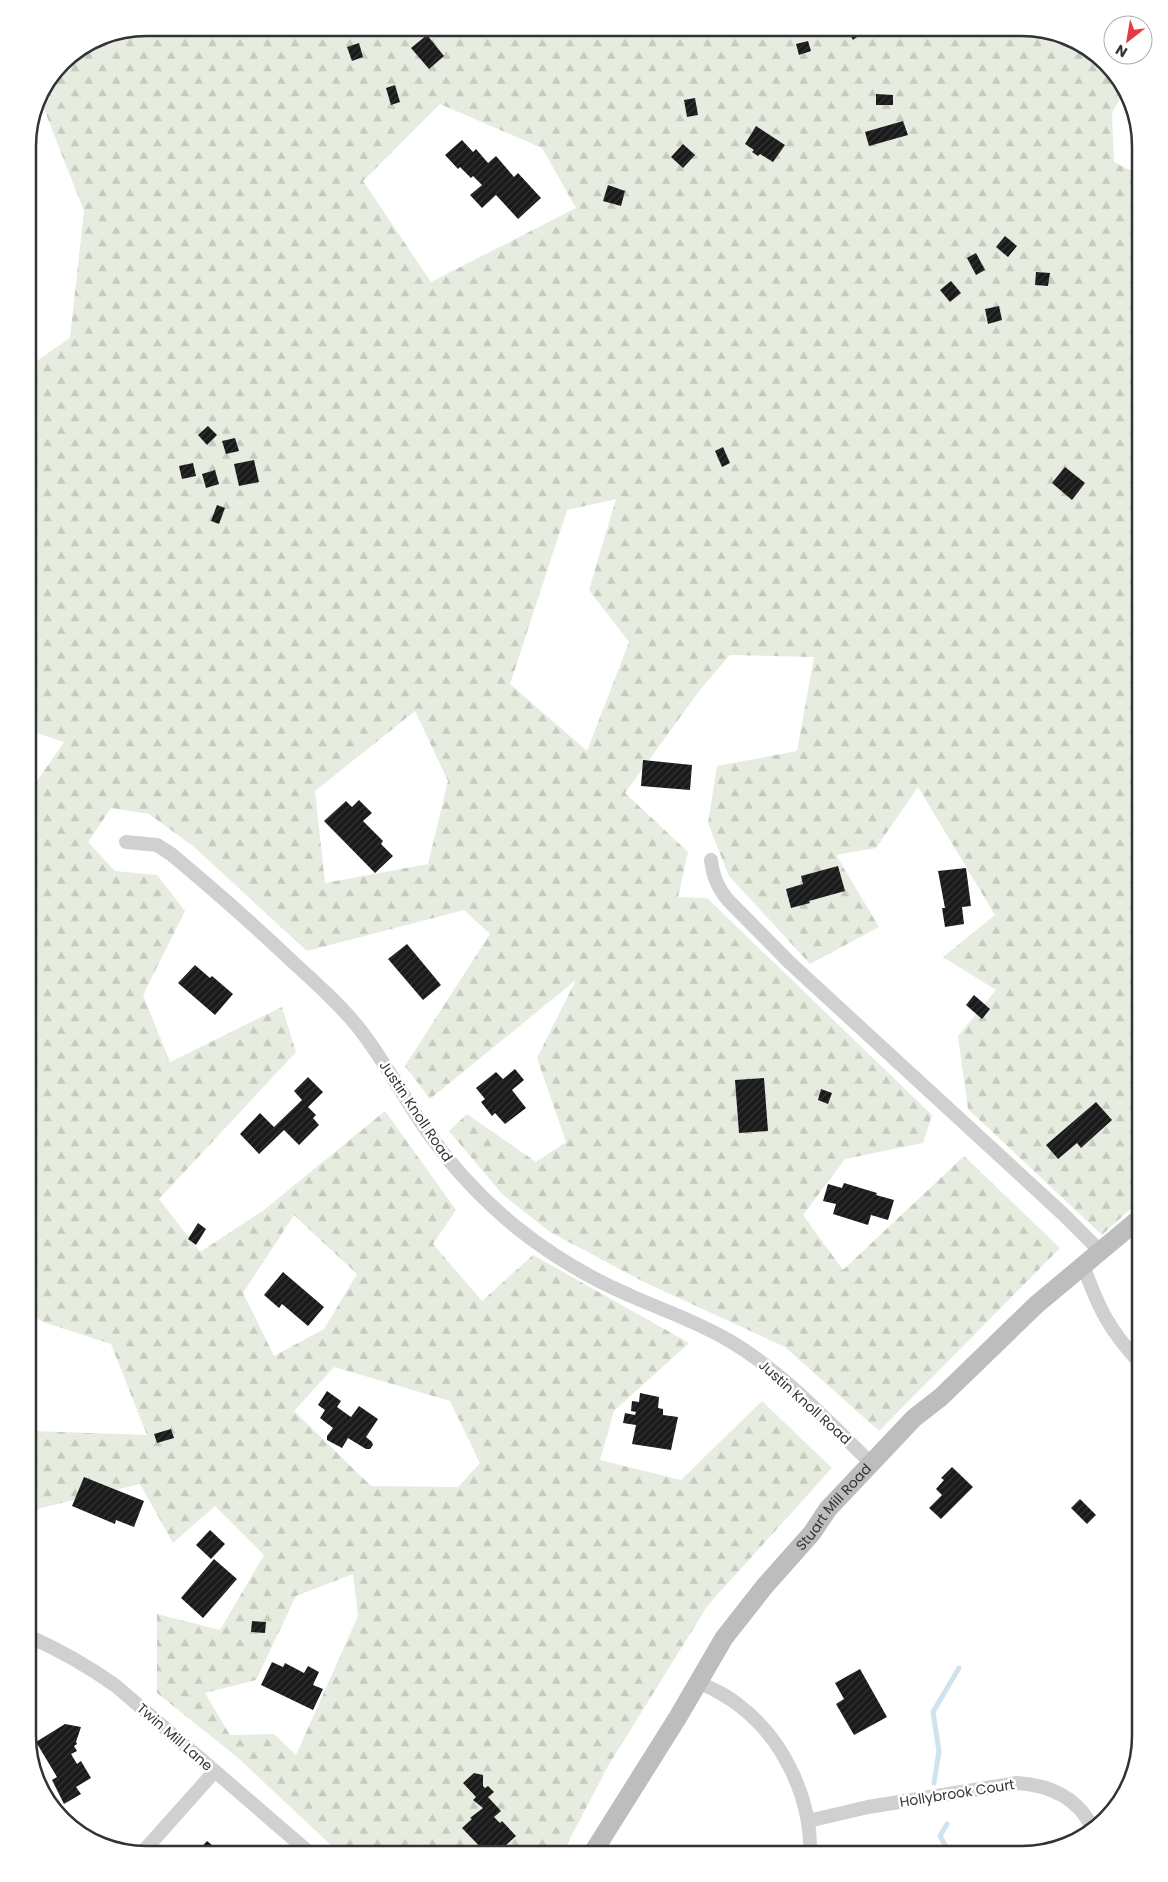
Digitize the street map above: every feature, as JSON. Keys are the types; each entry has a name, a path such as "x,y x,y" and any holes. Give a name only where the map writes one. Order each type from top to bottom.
{"main road":[{"name":"Stuart Mill Road","path":"597,1846 724,1638 758,1594 812,1533 828,1509 914,1418 941,1398 1036,1305 1132,1225"}],"street":[{"name":"Justin Knoll Road","path":"126,842 157,845 171,854 246,918 336,1002 381,1059 429,1134 454,1166 485,1200 516,1227 549,1251 580,1270 631,1296 691,1320 757,1358 784,1380 871,1463"},
{"path":"711,860 713,875 718,888 796,969 1063,1214 1100,1251"},
{"path":"1083,1266 1105,1319 1132,1354"},
{"name":"Twin Mill Lane","path":"36,1640 86,1665 116,1686 302,1846"},
{"path":"698,1682 742,1707 761,1726 781,1752 794,1776 803,1800 808,1821 810,1846"},
{"path":"149,1846 214,1772"},
{"name":"Hollybrook Court","path":"808,1821 868,1808 1017,1783 1035,1784 1052,1789 1072,1801 1084,1812 1089,1822"}],"green space":[{"path":"139,36 1029,36 1057,42 1083,55 1105,74 1120,98 1112,113 1114,162 1132,171 1132,1207 1102,1235 968,1109 958,1036 996,990 943,957 995,915 918,787 876,848 836,855 879,927 810,964 729,876 708,823 717,766 797,751 814,657 730,655 699,691 625,793 688,852 678,897 707,898 932,1115 923,1143 845,1159 803,1215 843,1270 964,1156 1060,1248 879,1431 785,1347 644,1282 550,1232 502,1194 449,1131 467,1114 536,1162 566,1142 537,1058 576,980 430,1099 405,1066 490,934 464,910 307,951 193,846 149,814 111,808 88,842 115,871 157,875 185,911 143,995 170,1062 282,1007 296,1052 159,1199 200,1252 264,1210 385,1111 456,1210 433,1244 482,1301 533,1255 689,1343 614,1411 600,1460 681,1480 762,1401 832,1468 708,1605 608,1766 566,1846 332,1846 237,1757 157,1693 157,1614 220,1630 264,1555 215,1506 173,1543 140,1484 36,1509 36,1431 147,1435 111,1344 43,1322 36,1317 36,782 64,742 36,733 36,361 70,338 84,211 44,108 59,79 74,63 91,51 111,42","holes":["440,104 542,148 576,208 431,282 363,181","616,499 589,590 629,642 587,751 510,684 567,510","415,711 448,781 428,864 325,883 315,791","294,1215 357,1274 324,1329 274,1356 243,1293","334,1367 450,1401 480,1463 458,1487 371,1486 294,1411","353,1574 358,1616 296,1755 274,1734 230,1735 205,1693 256,1680 296,1596"]}],"building":[{"path":"428,36 444,56 429,69 411,48"},
{"path":"808,41 811,51 799,55 796,44"},
{"path":"359,43 363,57 352,61 347,47"},
{"path":"395,85 400,102 391,105 386,88"},
{"path":"876,94 893,95 893,105 876,105"},
{"path":"695,98 698,115 687,117 684,100"},
{"path":"903,121 908,135 869,146 865,132"},
{"path":"756,126 785,145 773,162 760,154 758,156 752,152 754,150 745,144"},
{"path":"462,140 473,152 476,149 488,163 496,156 514,177 518,173 541,198 518,219 496,195 482,208 470,195 482,185 473,176 471,178 460,167 458,169 445,155"},
{"path":"683,144 695,155 683,168 671,157"},
{"path":"608,185 625,191 621,206 603,201"},
{"path":"1005,236 1017,246 1008,257 996,247"},
{"path":"976,253 985,270 976,275 967,258"},
{"path":"1036,272 1050,273 1048,286 1035,285"},
{"path":"951,281 961,293 950,302 940,290"},
{"path":"999,306 1002,320 988,324 985,309"},
{"path":"208,426 217,435 207,445 198,435"},
{"path":"235,438 239,451 226,454 222,441"},
{"path":"723,447 730,463 722,467 715,451"},
{"path":"254,460 259,482 239,486 234,464"},
{"path":"193,463 196,476 182,479 179,466"},
{"path":"1065,467 1085,483 1072,500 1052,483"},
{"path":"215,470 219,484 206,488 202,474"},
{"path":"217,505 225,508 219,524 211,521"},
{"path":"643,760 692,765 690,790 641,786"},
{"path":"359,800 372,813 363,821 383,841 381,844 393,856 375,873 324,821 346,801 352,807"},
{"path":"838,866 845,891 791,908 786,889 803,884 801,876"},
{"path":"966,868 971,906 962,907 964,924 945,927 942,908 945,908 938,871"},
{"path":"407,944 441,985 423,1000 388,959"},
{"path":"195,965 210,978 212,976 233,994 215,1015 178,983"},
{"path":"974,995 990,1009 982,1019 966,1005"},
{"path":"515,1069 524,1080 512,1090 526,1108 505,1124 495,1113 492,1116 481,1102 485,1099 476,1088 496,1072 503,1079"},
{"path":"308,1077 323,1092 308,1107 316,1115 313,1118 319,1125 299,1145 284,1130 259,1154 240,1134 260,1113 274,1127 302,1100 294,1091"},
{"path":"764,1078 768,1131 739,1133 735,1080"},
{"path":"821,1089 832,1093 828,1104 818,1100"},
{"path":"1096,1102 1112,1120 1081,1148 1077,1143 1058,1159 1046,1145"},
{"path":"844,1183 894,1200 888,1220 871,1215 868,1225 833,1214 836,1204 823,1201 828,1184 842,1188"},
{"path":"198,1223 206,1229 196,1245 188,1239"},
{"path":"283,1272 324,1307 308,1326 282,1304 279,1308 264,1295"},
{"path":"327,1391 341,1401 337,1407 351,1417 359,1406 378,1419 366,1437 373,1445 370,1449 366,1449 348,1438 342,1448 327,1440 327,1436 333,1428 320,1418 325,1410 318,1405"},
{"path":"640,1393 659,1397 658,1408 663,1409 663,1415 678,1417 671,1450 632,1444 636,1425 623,1423 625,1413 635,1415 636,1412 631,1411 632,1401 639,1402"},
{"path":"171,1429 174,1438 157,1443 154,1434"},
{"path":"952,1467 973,1487 941,1519 929,1508 942,1495 936,1489 944,1480 941,1478"},
{"path":"84,1477 144,1501 134,1527 116,1520 115,1524 72,1506"},
{"path":"1080,1499 1096,1515 1087,1524 1071,1508"},
{"path":"210,1530 225,1544 211,1559 196,1545"},
{"path":"214,1559 237,1579 203,1618 181,1598"},
{"path":"252,1621 266,1622 265,1633 251,1632"},
{"path":"272,1662 283,1667 285,1663 304,1673 308,1666 319,1672 313,1685 323,1689 313,1710 261,1685"},
{"path":"860,1669 887,1717 854,1735 836,1704 844,1699 835,1683"},
{"path":"65,1724 81,1727 77,1744 74,1746 77,1751 71,1754 77,1764 81,1761 91,1778 76,1787 81,1794 64,1804 52,1780 57,1777 36,1742"},
{"path":"474,1773 483,1775 483,1786 485,1788 488,1786 494,1792 488,1797 501,1811 494,1817 500,1823 502,1821 516,1836 505,1846 479,1846 462,1828 472,1819 470,1818 483,1808 473,1800 476,1797 463,1783"},
{"path":"207,1841 213,1846 202,1846"}],"waterway":[{"path":"934,1783 939,1751 933,1712 959,1668"},
{"path":"946,1846 940,1836 947,1824"}]}
